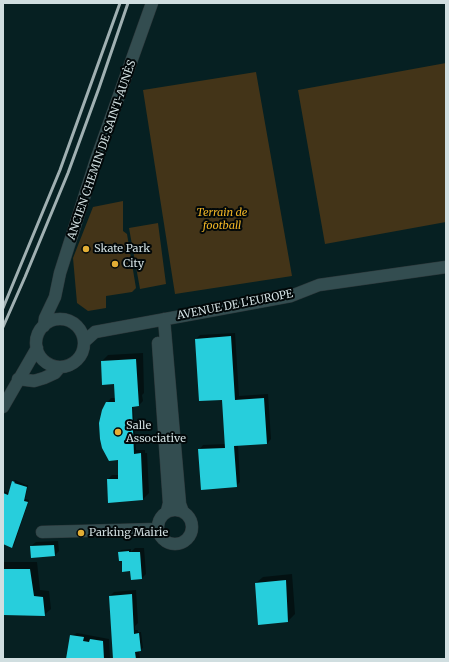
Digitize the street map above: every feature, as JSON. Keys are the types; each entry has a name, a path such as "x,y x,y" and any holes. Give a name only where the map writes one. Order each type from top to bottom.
{"street":[{"name":"ANCIEN CHEMIN DE SAINT-AUNÈS","path":"44,326 45,318 55,297 60,273 96,160 152,3"},
{"name":"AVENUE DE L'EUROPE","path":"95,332 291,296 320,285 446,268"},
{"path":"55,297 59,310 69,321 78,328 82,334 84,342 83,349 80,356 68,366 52,366 45,362 40,356 36,348 36,340 39,332 50,322 58,320 69,321 95,332 84,342"},
{"path":"160,320 180,504 183,512 187,515 192,524 191,530 185,540 174,544 163,540 158,529 160,519 167,511 170,503 160,320"},
{"path":"3,407 36,348"},
{"path":"21,375 45,362"},
{"path":"21,375 34,381 55,373 60,367"},
{"path":"167,511 172,510 183,512"},
{"path":"42,532 158,529"}],"green space":[{"path":"446,63 446,222 325,244 298,90"},
{"name":"Terrain de football","path":"256,72 292,276 175,294 143,90"},
{"path":"123,201 123,231 127,234 136,288 132,292 106,296 106,308 88,311 77,303 73,258 93,207"},
{"path":"158,223 166,284 140,289 129,228"}],"building":[{"path":"231,336 235,400 264,398 267,444 234,446 237,487 201,490 198,449 225,448 222,400 199,401 195,339"},
{"path":"136,359 139,406 132,407 134,454 141,453 143,500 108,503 107,479 118,479 118,460 109,461 102,448 100,439 99,423 102,410 106,402 115,402 114,384 102,385 101,361"},
{"path":"12,481 27,487 24,501 28,502 12,548 3,544 3,493 8,495"},
{"path":"54,545 55,556 31,558 30,546"},
{"path":"118,552 140,552 142,579 131,580 130,571 122,572 122,561 119,561"},
{"path":"3,569 30,569 34,596 43,597 45,616 3,615"},
{"path":"286,580 288,622 258,625 255,583"},
{"path":"132,594 134,634 139,633 141,651 135,652 136,659 113,659 109,596"},
{"path":"70,635 84,637 83,641 89,642 90,639 103,641 104,659 66,659"}],"railway":[{"path":"3,308 60,170 120,3"},
{"path":"3,327 68,173 128,3"}],"place":[{"name":"Skate Park","path":"86,249"},
{"name":"City","path":"115,264"},
{"name":"Salle Associative","path":"118,432"},
{"name":"Parking Mairie","path":"81,533"}]}
